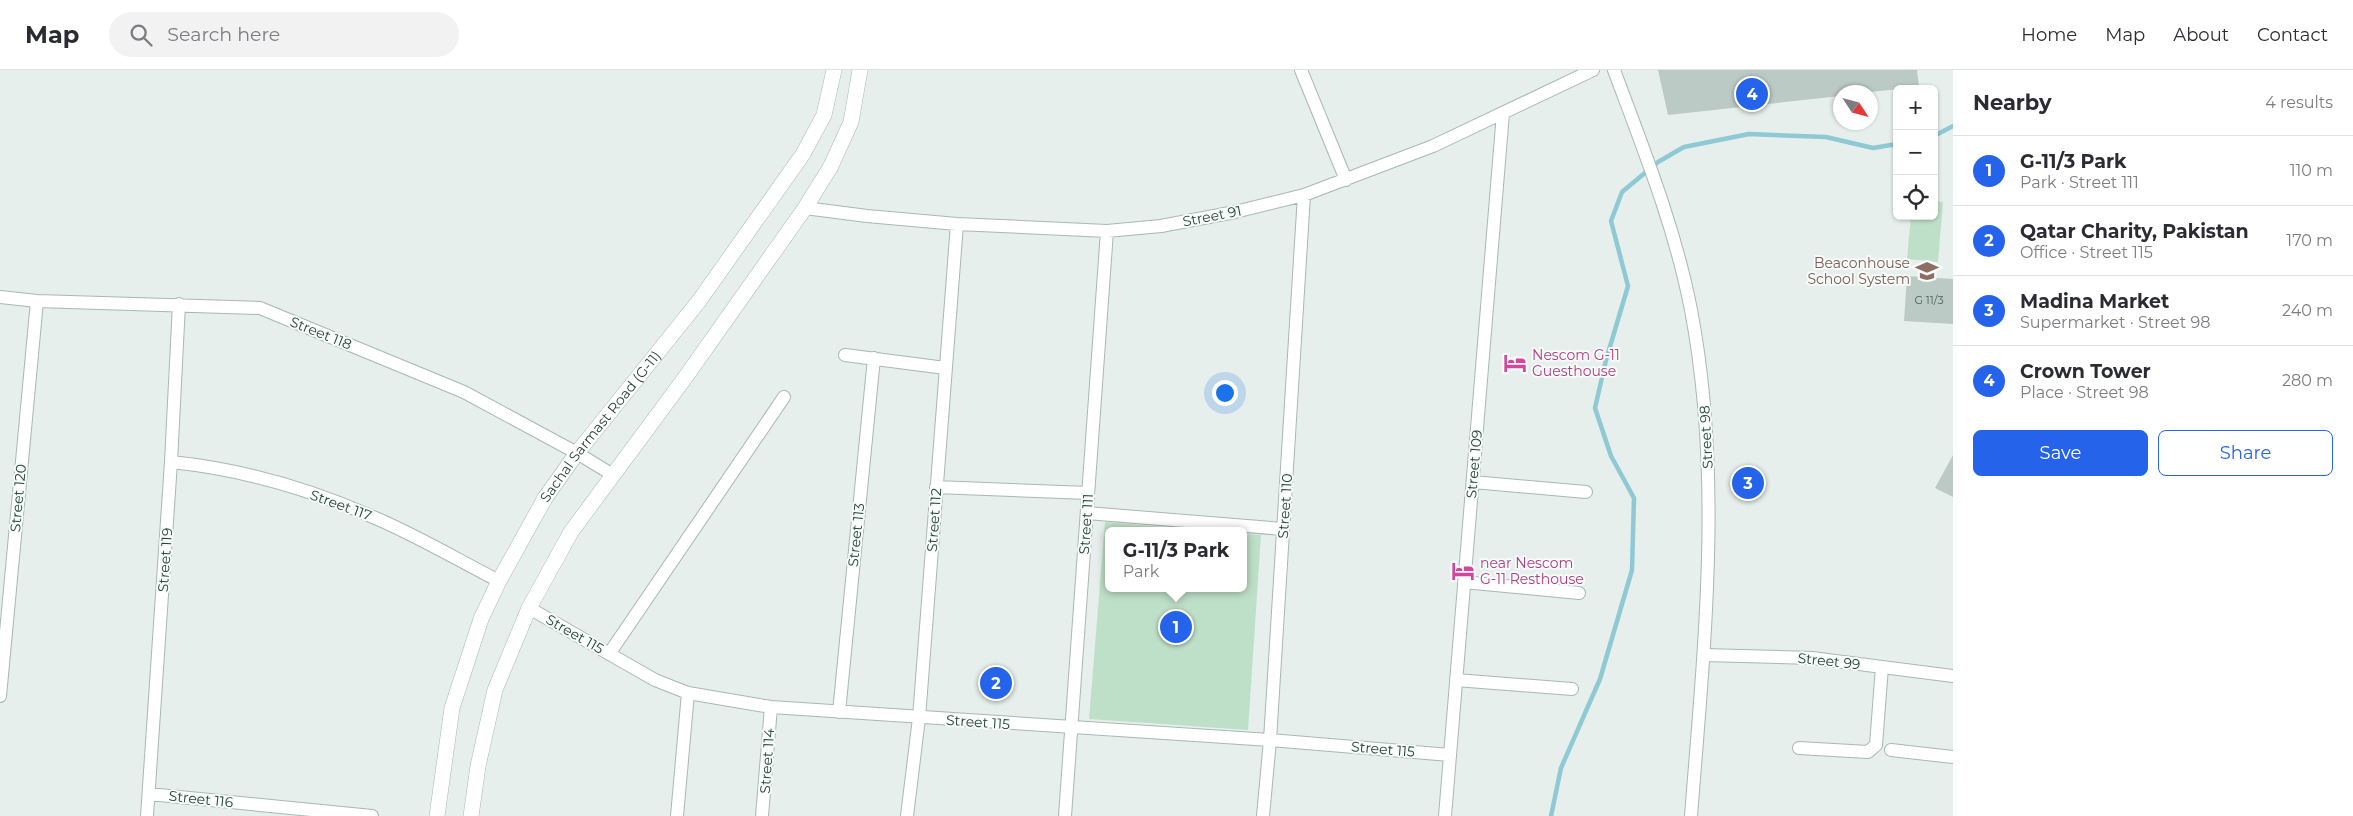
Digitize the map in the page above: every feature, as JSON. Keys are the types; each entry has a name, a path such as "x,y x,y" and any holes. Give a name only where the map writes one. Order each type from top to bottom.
{"main road":[{"name":"Sachal Sarmast Road (G-11)","path":"437,816 452,708 481,619 499,581 545,498 577,453 699,301 803,154 824,115 834,70"},
{"path":"471,816 478,766 495,690 529,608 571,532 687,375 805,208 831,166 851,122 860,70"}],"street":[{"path":"1301,70 1346,180"},
{"name":"Street 91","path":"805,208 956,224 1107,231 1161,226 1235,212 1304,195 1346,180 1433,146 1593,70"},
{"name":"Street 98","path":"1614,70 1648,161 1674,241 1691,309 1707,428 1709,519 1704,655 1691,816"},
{"name":"Street 109","path":"1445,816 1502,113"},
{"name":"Street 110","path":"1263,816 1270,740 1304,195"},
{"name":"Street 112","path":"906,816 918,718 956,224"},
{"name":"Street 111","path":"1065,816 1107,231"},
{"name":"Street 118","path":"0,297 37,301 260,308 464,392 577,453 613,475"},
{"name":"Street 120","path":"0,696 37,301"},
{"name":"Street 119","path":"148,816 171,462 179,304"},
{"path":"845,355 945,368"},
{"name":"Street 113","path":"839,712 874,358"},
{"path":"609,654 784,397"},
{"name":"Street 117","path":"171,462 213,466 329,499 374,517 499,581"},
{"path":"1472,482 1586,492"},
{"path":"936,487 1088,494"},
{"path":"1087,513 1283,529"},
{"path":"1464,582 1579,593"},
{"name":"Street 115","path":"529,608 655,680 688,693 771,707 1270,740 1450,755"},
{"name":"Street 99","path":"1704,655 1812,658 1953,676"},
{"path":"1799,748 1868,752 1874,749 1876,745 1882,667"},
{"path":"1456,680 1572,689"},
{"path":"677,816 688,693"},
{"name":"Street 114","path":"762,816 771,707"},
{"path":"1891,750 1953,757"},
{"name":"Street 116","path":"149,794 372,816"}],"green space":[{"path":"1938,201 1943,202 1938,262 1907,259 1911,220 1938,220"},
{"path":"1105,522 1164,527 1105,527 1105,592 1247,592 1247,534 1261,535 1248,730 1089,719"}],"building":[{"path":"1658,70 1917,70 1919,85 1893,85 1893,90 1878,91 1878,85 1833,85 1833,97 1668,115"},
{"name":"Beaconhouse School System","path":"1907,276 1953,279 1953,324 1904,321"},
{"path":"1953,455 1953,497 1935,488"}],"waterway":[{"path":"1938,134 1953,126"},
{"path":"1551,816 1561,768 1600,679 1632,570 1634,498 1611,456 1595,408 1606,360 1628,286 1611,221 1622,192 1658,162 1684,147 1749,134 1826,137 1873,148 1893,145"}],"place":[{"name":"Crown Tower","path":"1752,94"},
{"name":"Beaconhouse School System","path":"1927,271"},
{"name":"Nescom G-11 Guesthouse","path":"1515,363"},
{"name":"Madina Market","path":"1748,483"},
{"name":"near Nescom G-11 Resthouse","path":"1463,571"},
{"name":"G-11/3 Park","path":"1176,627"},
{"name":"Qatar Charity, Pakistan","path":"996,683"}]}
